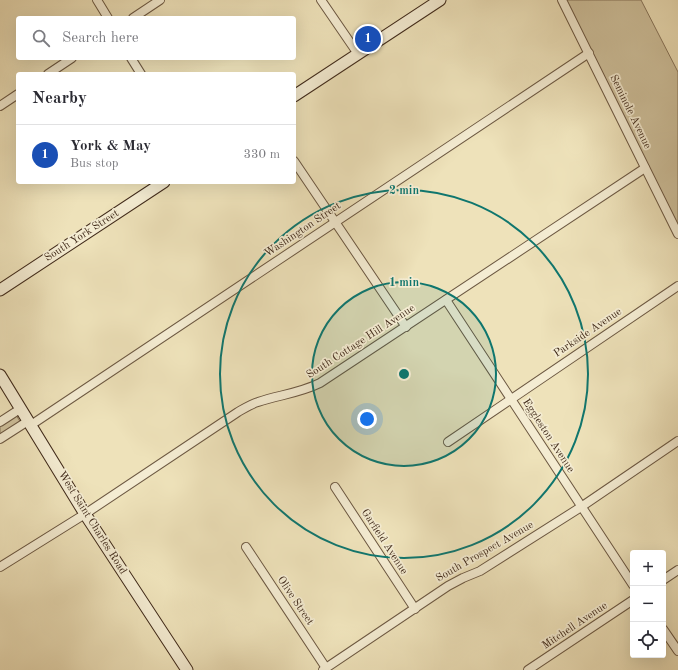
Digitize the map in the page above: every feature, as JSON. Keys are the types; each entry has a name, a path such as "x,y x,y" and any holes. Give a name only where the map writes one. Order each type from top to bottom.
{"main road":[{"path":"296,95 440,0"},
{"name":"South York Street","path":"0,290 161,184"},
{"name":"West Saint Charles Road","path":"0,375 85,514 187,670"}],"street":[{"path":"97,0 107,16"},
{"path":"135,16 160,0"},
{"path":"321,0 358,54"},
{"name":"Seminole Avenue","path":"562,0 678,234"},
{"name":"Washington Street","path":"0,440 30,423 589,53"},
{"path":"51,72 69,60"},
{"path":"132,60 140,72"},
{"path":"0,106 16,95"},
{"path":"296,164 406,327"},
{"name":"South Cottage Hill Avenue","path":"0,567 85,514 238,412 257,402 299,392 320,384 645,168"},
{"name":"Parkside Avenue","path":"448,442 678,286"},
{"name":"Eggleston Avenue","path":"446,300 630,580"},
{"path":"0,422 20,409"},
{"name":"South Prospect Avenue","path":"325,669 448,586 480,571 581,507 678,441"},
{"name":"Garfield Avenue","path":"335,487 415,609"},
{"name":"Olive Street","path":"246,547 325,669"},
{"path":"666,578 678,570"},
{"name":"Mitchell Avenue","path":"528,670 630,602"},
{"path":"666,633 678,651"}],"shaded area":[{"path":"566,0 641,0 678,72 678,229"},
{"path":"16,415 21,423 0,436 0,425"}],"place":[{"name":"York & May","path":"368,39"}]}
